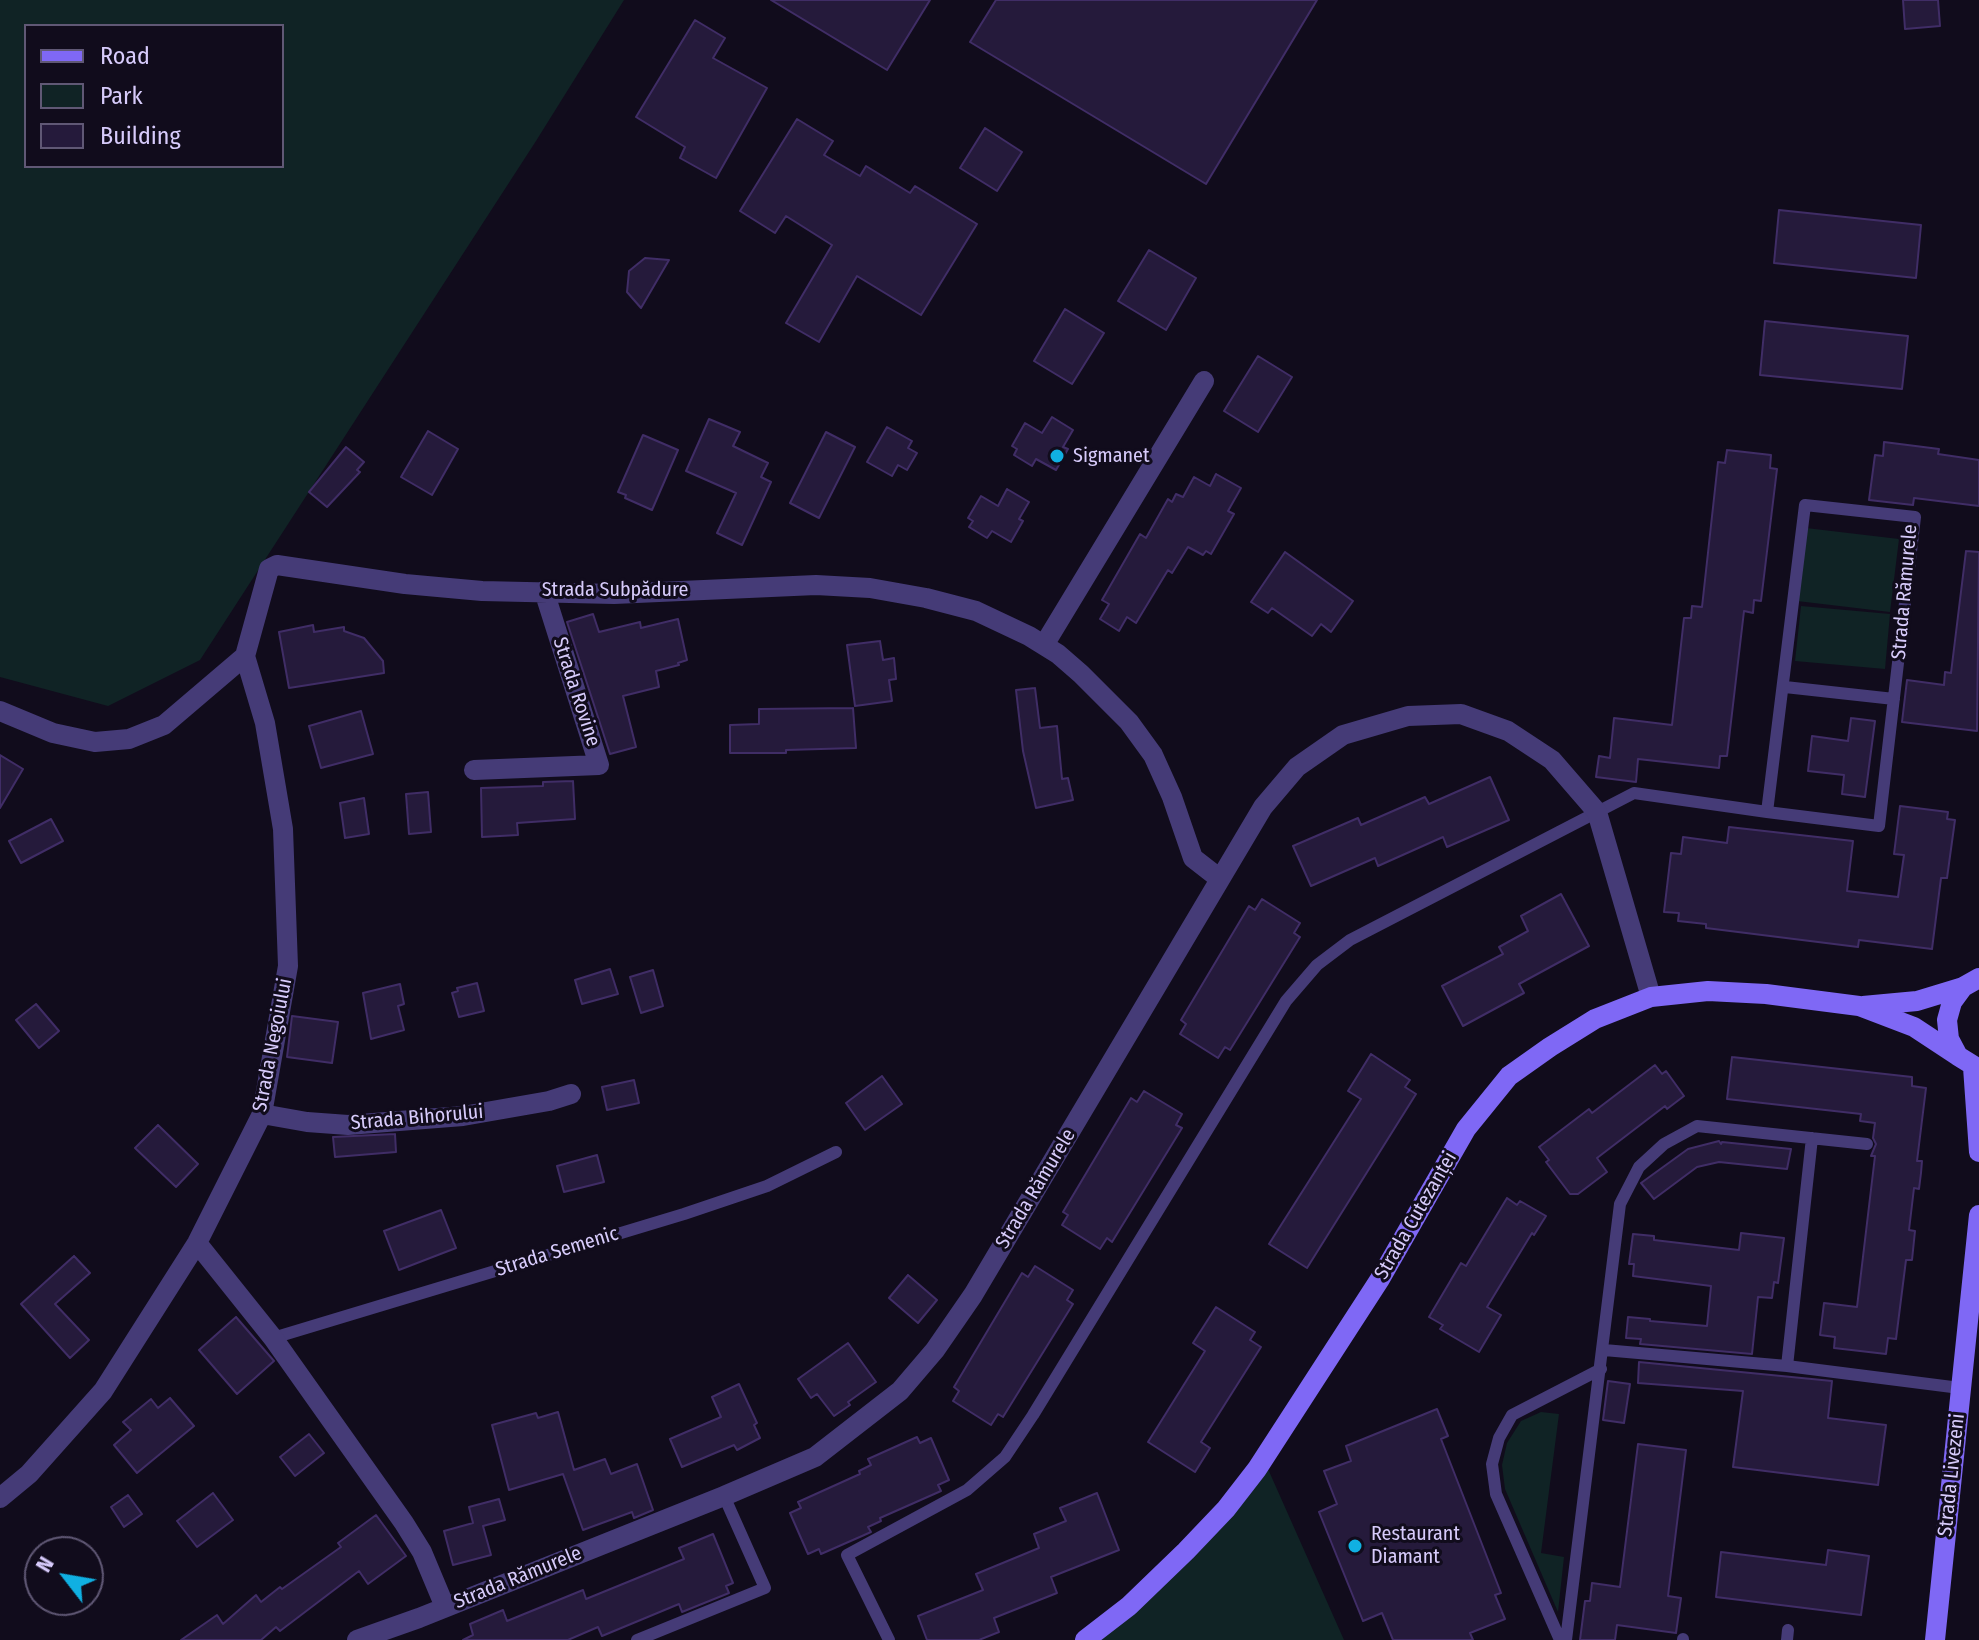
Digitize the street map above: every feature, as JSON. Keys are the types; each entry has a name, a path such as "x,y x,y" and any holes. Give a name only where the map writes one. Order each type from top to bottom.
{"street":[{"path":"1044,645 1204,381"},
{"name":"Strada Subpădure","path":"245,656 269,569 277,565 405,584 482,591 614,594 802,586 870,588 976,611 1058,654 1129,722 1153,755 1172,797 1193,858 1220,879"},
{"name":"Strada Rovine","path":"474,770 599,765 544,591"},
{"path":"0,711 53,733 95,742 129,739 164,725 245,656"},
{"name":"Strada Negoiului","path":"0,1498 29,1474 103,1391 197,1243 262,1114 288,966 283,829 265,723 245,656"},
{"name":"Strada Rămurele","path":"357,1640 724,1496 815,1457 900,1391 935,1350 973,1295 1263,807 1297,767 1343,735 1408,716 1461,714 1508,731 1552,760 1597,812 1651,997"},
{"path":"1971,983 1952,1002 1947,1020 1949,1039 1970,1064 1979,1152"},
{"name":"Strada Cutezanței","path":"1085,1640 1129,1606 1186,1551 1226,1509 1264,1460 1383,1275 1466,1129 1509,1076 1595,1019 1651,997 1708,991 1766,994 1859,1006 1917,1001 1971,983"},
{"name":"Strada Cutezanței","path":"1859,1006 1914,1027 1970,1064"},
{"name":"Strada Bihorului","path":"262,1114 348,1125 463,1116 549,1101 571,1094"},
{"name":"Strada Livezeni","path":"1935,1640 1979,1215"},
{"path":"197,1243 273,1338 404,1523 422,1552 445,1607"}],"lane":[{"name":"Strada Rămurele","path":"889,1640 847,1555 967,1490 1005,1457 1286,1001 1317,965 1350,940 1634,793 1767,812 1879,826 1915,517 1805,505 1785,687 1767,812"},
{"path":"1785,687 1894,699"},
{"path":"1563,1640 1604,1350 1620,1204 1639,1167 1664,1144 1697,1126 1867,1144"},
{"path":"1787,1366 1812,1138"},
{"name":"Strada Semenic","path":"273,1338 684,1214 767,1186 836,1152"},
{"path":"1604,1350 1787,1366 1960,1388"},
{"path":"1563,1640 1496,1494 1492,1464 1499,1438 1512,1415 1601,1369"},
{"path":"637,1640 765,1588 724,1496"}],"green space":[{"path":"0,0 624,0 200,660 108,706 0,677"},
{"path":"1806,528 1899,539 1890,612 1797,601"},
{"path":"1801,606 1890,614 1885,669 1795,661"},
{"path":"1541,1412 1559,1414 1541,1553 1564,1557 1558,1612 1505,1489 1502,1465 1507,1443 1521,1421"},
{"path":"1264,1460 1344,1640 1085,1640"}],"building":[{"path":"771,0 930,0 887,70"},
{"path":"996,0 1317,0 1206,184 970,42"},
{"path":"1903,0 1938,0 1940,26 1905,29"},
{"path":"695,20 725,38 713,58 767,88 716,178 680,158 685,147 636,117"},
{"path":"797,119 833,141 824,155 860,176 866,166 910,193 915,186 977,224 921,315 857,276 819,342 786,323 832,245 786,216 775,233 740,211"},
{"path":"985,128 1022,152 997,191 960,168"},
{"path":"1779,210 1921,225 1916,278 1774,263"},
{"path":"1149,250 1196,278 1166,330 1118,301"},
{"path":"645,258 669,260 641,308 627,292 629,271"},
{"path":"1065,309 1104,333 1072,384 1034,361"},
{"path":"1765,321 1908,336 1902,389 1760,375"},
{"path":"1258,356 1292,377 1258,432 1224,411"},
{"path":"1052,417 1073,430 1063,447 1068,449 1056,470 1036,459 1032,466 1014,455 1017,449 1012,446 1025,423 1042,433"},
{"path":"709,419 740,432 733,446 768,463 761,477 771,482 742,545 717,533 736,493 686,471"},
{"path":"887,427 912,441 908,448 917,453 907,470 898,465 892,476 867,462"},
{"path":"428,431 458,449 432,495 401,477"},
{"path":"826,432 855,447 819,518 790,503"},
{"path":"643,435 678,450 652,510 618,492"},
{"path":"1884,442 1939,449 1938,454 1979,460 1979,506 1914,498 1913,505 1869,500 1875,455 1883,456"},
{"path":"346,447 364,462 357,470 360,472 327,507 309,492"},
{"path":"1727,450 1771,455 1770,468 1777,469 1761,601 1754,600 1753,613 1744,611 1727,756 1720,756 1719,768 1638,759 1636,782 1596,777 1599,756 1610,758 1614,718 1672,725 1684,618 1691,618 1692,606 1702,607 1718,462 1725,463"},
{"path":"1216,474 1241,488 1228,511 1234,514 1211,554 1206,551 1203,555 1188,547 1172,573 1168,570 1136,623 1127,617 1119,631 1100,619 1109,604 1102,600 1140,534 1146,538 1168,499 1172,502 1176,494 1183,497 1194,477 1210,486"},
{"path":"1007,489 1029,502 1011,542 992,531 987,538 969,527 973,521 968,518 981,496 998,506"},
{"path":"1966,551 1979,552 1977,731 1902,722 1907,680 1944,685 1945,672 1951,673"},
{"path":"1285,552 1353,601 1331,632 1321,624 1312,636 1272,608 1268,613 1251,602"},
{"path":"593,614 599,632 640,622 641,628 678,619 687,660 656,671 659,687 623,696 636,747 610,754 567,622"},
{"path":"313,625 314,632 344,627 344,631 364,638 383,661 384,673 289,688 279,632"},
{"path":"880,641 883,660 894,658 896,679 889,680 892,701 855,706 847,645"},
{"path":"1035,688 1040,728 1057,726 1062,779 1068,778 1073,800 1036,808 1023,751 1016,690"},
{"path":"853,708 856,748 730,753 730,725 759,724 759,709"},
{"path":"361,711 373,754 321,768 309,726"},
{"path":"1851,718 1875,721 1865,797 1842,794 1844,775 1808,771 1812,736 1848,741"},
{"path":"0,755 23,769 0,808"},
{"path":"1490,777 1509,820 1447,847 1443,837 1378,866 1375,858 1311,886 1293,846 1358,818 1361,825 1425,797 1429,804"},
{"path":"573,781 575,819 517,823 518,835 482,837 481,788 543,786 543,782"},
{"path":"428,792 431,832 409,834 406,794"},
{"path":"364,798 369,834 345,838 340,803"},
{"path":"1900,806 1948,812 1947,819 1955,820 1947,878 1941,878 1932,949 1859,940 1858,947 1706,928 1706,924 1678,921 1679,913 1664,912 1671,853 1681,854 1683,837 1727,843 1729,827 1853,841 1847,891 1898,897 1904,855 1894,854"},
{"path":"51,819 63,841 21,863 9,841"},
{"path":"1561,894 1589,946 1519,984 1524,993 1463,1026 1442,986 1503,954 1499,947 1528,931 1521,916"},
{"path":"1262,899 1300,923 1294,933 1300,937 1230,1050 1225,1047 1218,1058 1180,1034 1186,1024 1181,1020 1249,906 1255,910"},
{"path":"610,969 618,994 582,1004 575,980"},
{"path":"653,970 663,1006 641,1013 630,977"},
{"path":"477,983 484,1011 459,1017 452,993 458,991 457,988"},
{"path":"400,984 404,1004 398,1006 404,1030 371,1039 363,993"},
{"path":"36,1004 59,1031 39,1048 16,1020"},
{"path":"292,1016 338,1022 332,1063 287,1057"},
{"path":"1371,1054 1410,1080 1405,1087 1416,1094 1307,1268 1269,1244 1361,1099 1348,1091"},
{"path":"1732,1057 1912,1077 1912,1086 1926,1088 1917,1161 1922,1161 1921,1173 1919,1189 1914,1188 1909,1230 1915,1231 1912,1260 1906,1260 1896,1339 1888,1338 1886,1354 1834,1348 1835,1337 1820,1335 1824,1303 1857,1307 1875,1156 1871,1156 1876,1144 1873,1138 1875,1123 1860,1121 1861,1114 1727,1099"},
{"path":"1655,1065 1662,1074 1666,1071 1684,1096 1667,1109 1665,1106 1597,1158 1607,1172 1578,1194 1570,1194 1546,1162 1549,1160 1539,1147 1589,1109 1592,1113"},
{"path":"882,1076 902,1104 865,1130 846,1103"},
{"path":"634,1080 639,1103 607,1110 602,1087"},
{"path":"1144,1091 1182,1114 1176,1125 1182,1128 1112,1242 1107,1238 1100,1249 1062,1225 1068,1215 1063,1212 1131,1098 1137,1102"},
{"path":"158,1125 198,1164 176,1187 135,1148"},
{"path":"395,1134 396,1152 335,1157 333,1137"},
{"path":"1719,1141 1721,1144 1791,1149 1787,1169 1719,1162 1697,1167 1654,1199 1641,1183 1688,1149"},
{"path":"597,1155 604,1182 564,1192 557,1166"},
{"path":"1507,1198 1517,1205 1520,1201 1546,1216 1534,1235 1532,1233 1487,1307 1501,1315 1479,1352 1440,1329 1443,1325 1429,1317 1461,1263 1466,1266"},
{"path":"441,1210 456,1248 399,1270 384,1231"},
{"path":"1741,1233 1784,1238 1778,1283 1774,1282 1772,1298 1758,1297 1752,1354 1640,1344 1641,1339 1626,1338 1628,1317 1707,1326 1711,1286 1633,1276 1634,1264 1629,1264 1633,1234 1654,1236 1654,1240 1739,1250"},
{"path":"74,1256 90,1273 55,1304 89,1340 70,1358 21,1304"},
{"path":"1035,1266 1073,1290 1067,1300 1073,1304 1003,1417 998,1414 991,1425 953,1401 959,1391 954,1387 1022,1273 1028,1277"},
{"path":"908,1275 937,1300 918,1323 889,1298"},
{"path":"1216,1307 1255,1332 1250,1340 1261,1347 1201,1442 1210,1448 1195,1472 1148,1442 1205,1351 1193,1343"},
{"path":"236,1317 274,1361 237,1394 199,1350"},
{"path":"848,1343 876,1382 834,1416 817,1394 811,1398 798,1379"},
{"path":"1639,1362 1832,1381 1828,1418 1886,1425 1878,1485 1733,1467 1743,1391 1638,1383"},
{"path":"1608,1381 1630,1384 1624,1423 1603,1420"},
{"path":"739,1384 757,1423 754,1425 760,1438 737,1450 734,1445 682,1467 670,1439 721,1417 712,1397"},
{"path":"170,1398 194,1426 137,1473 114,1445 131,1430 123,1422 151,1399 158,1408"},
{"path":"1437,1409 1448,1436 1441,1439 1501,1593 1495,1595 1505,1619 1470,1633 1473,1640 1393,1640 1382,1613 1363,1621 1319,1512 1337,1504 1324,1471 1351,1461 1346,1446"},
{"path":"558,1412 574,1470 605,1459 611,1474 637,1464 653,1510 634,1518 632,1512 583,1530 563,1474 509,1490 492,1425 536,1413 538,1418"},
{"path":"309,1434 324,1453 295,1476 280,1457"},
{"path":"917,1437 920,1443 931,1438 949,1480 938,1485 941,1491 880,1518 881,1521 868,1527 871,1532 821,1554 819,1549 808,1554 790,1513 801,1508 798,1502 860,1474 859,1471 871,1465 868,1459"},
{"path":"1638,1444 1686,1450 1668,1596 1681,1598 1676,1633 1617,1625 1615,1640 1580,1640 1585,1601 1590,1601 1592,1583 1620,1587"},
{"path":"213,1493 233,1520 197,1547 177,1521"},
{"path":"1097,1493 1119,1550 1051,1577 1057,1593 994,1618 999,1632 979,1640 927,1640 918,1616 983,1590 976,1574 1039,1548 1034,1534 1066,1521 1060,1508"},
{"path":"128,1495 142,1514 124,1527 111,1507"},
{"path":"499,1499 505,1520 483,1526 491,1555 453,1565 444,1531 473,1523 469,1507"},
{"path":"376,1515 406,1556 368,1584 359,1571 280,1631 276,1627 261,1640 181,1640 217,1615 223,1624 256,1595 261,1602 280,1587 282,1589 341,1547 338,1543"},
{"path":"713,1534 733,1583 726,1586 729,1593 682,1612 679,1604 602,1636 598,1627 568,1640 463,1640 473,1635 470,1624 503,1610 507,1621 583,1590 586,1599 684,1559 679,1548"},
{"path":"1828,1550 1869,1556 1861,1615 1716,1597 1721,1552 1826,1565"}],"place":[{"name":"Sigmanet","path":"1057,456"},
{"name":"Restaurant Diamant","path":"1355,1546"}]}
